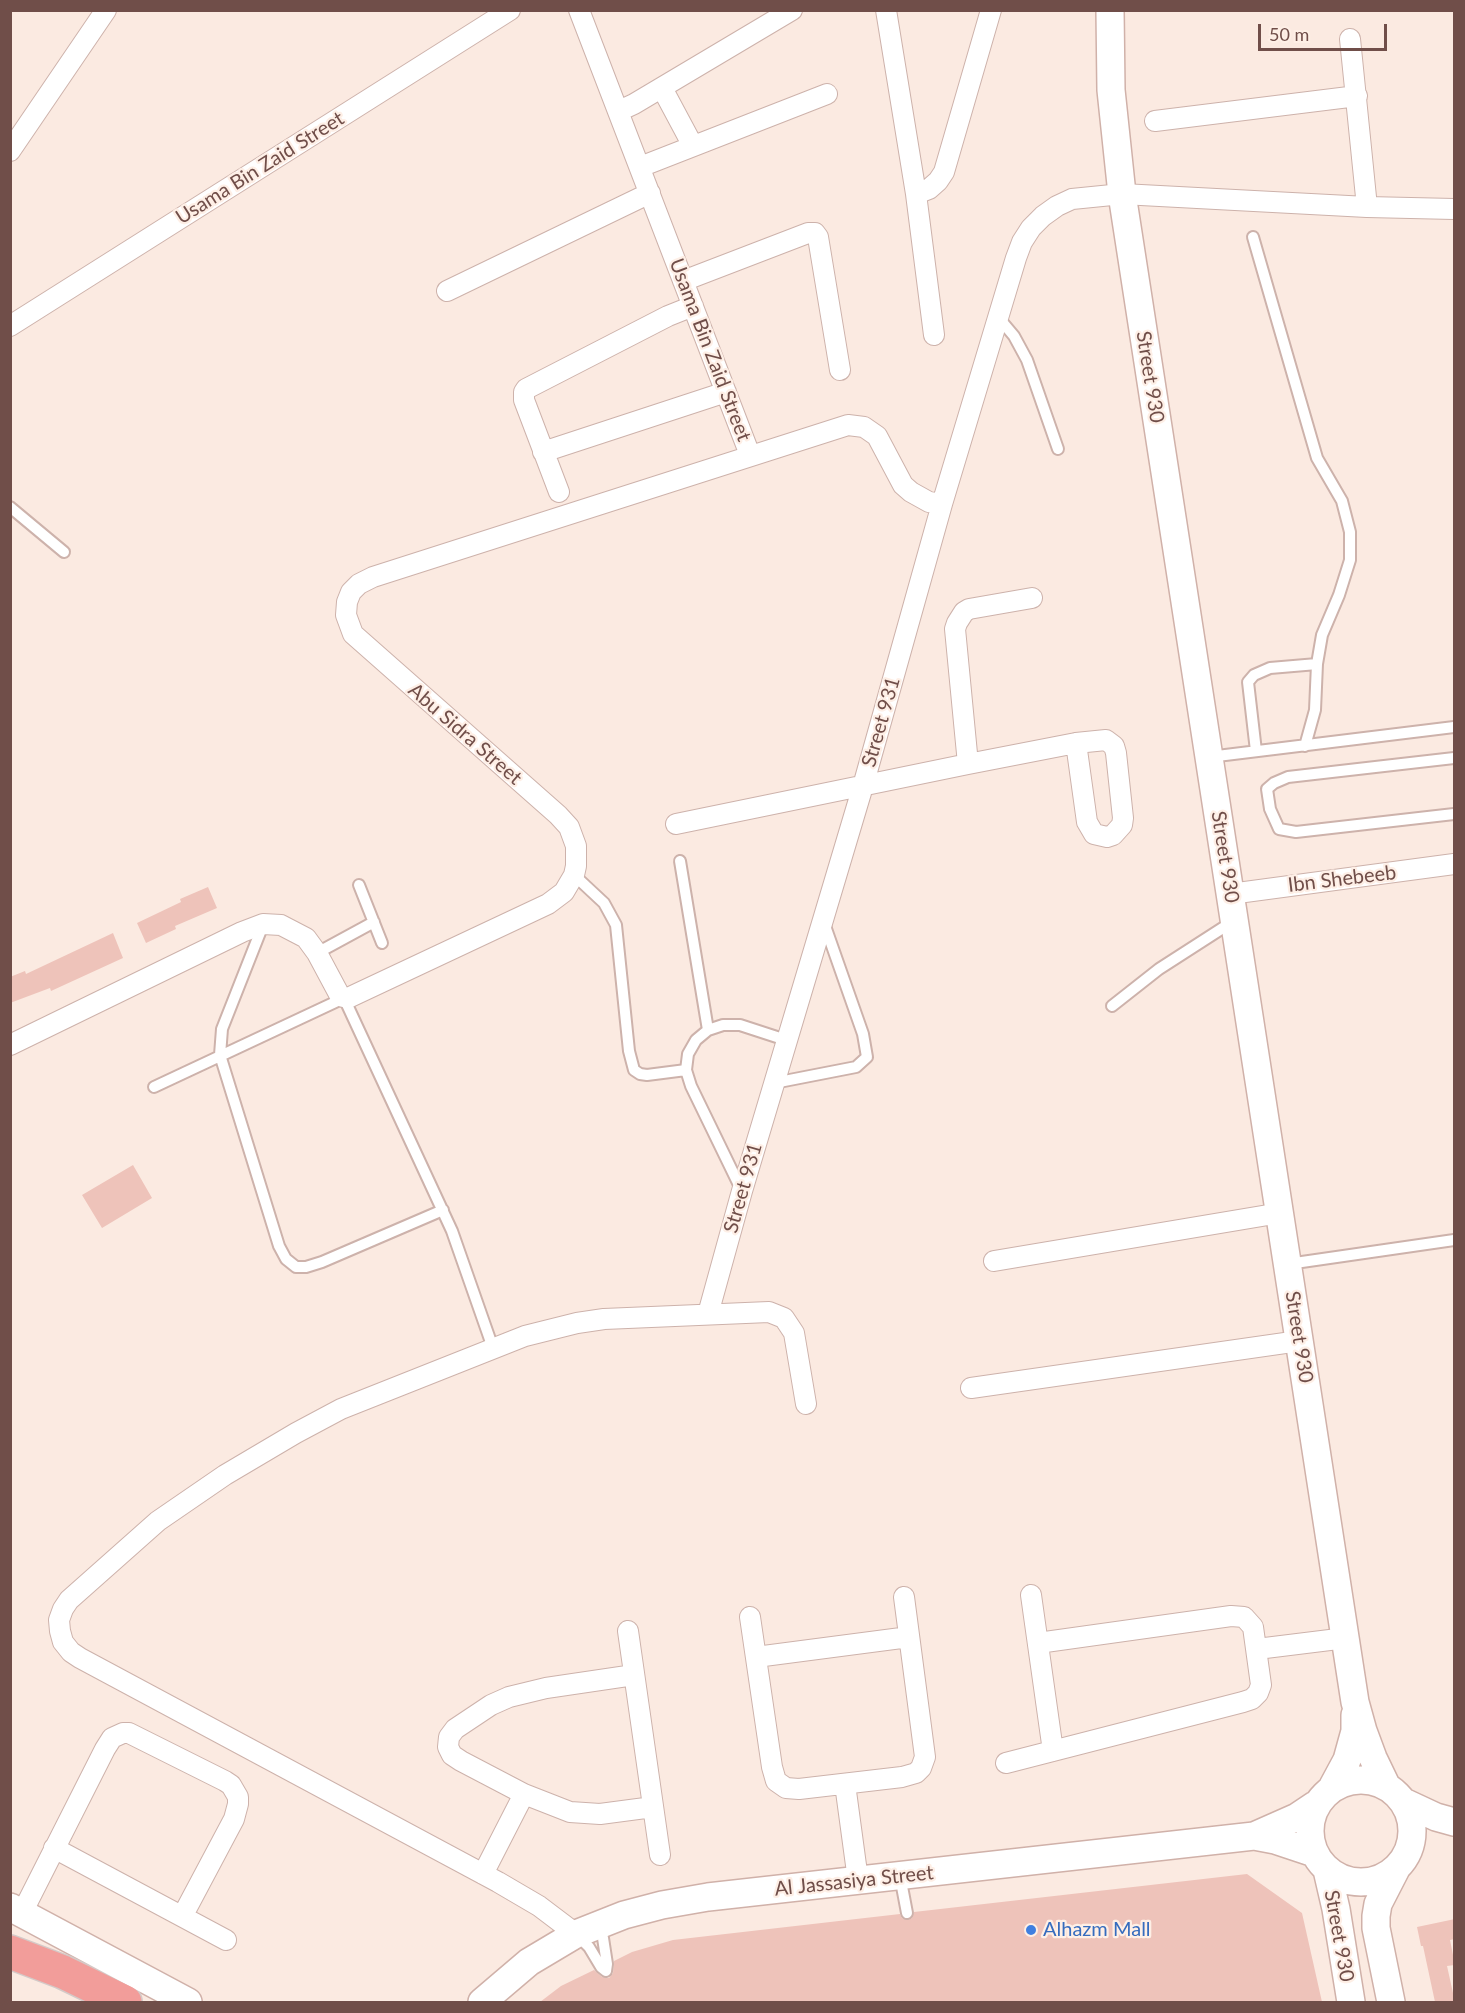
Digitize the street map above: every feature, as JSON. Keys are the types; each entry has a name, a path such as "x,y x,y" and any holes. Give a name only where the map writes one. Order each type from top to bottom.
{"highway":[{"path":"10,1952 63,1972 125,2002"},
{"path":"10,1961 88,2002"}],"street":[{"path":"10,151 106,10"},
{"name":"Usama Bin Zaid Street","path":"10,326 487,17 510,10"},
{"name":"Usama Bin Zaid Street","path":"579,10 750,455"},
{"path":"619,111 662,88 792,10"},
{"path":"886,10 916,194 934,335"},
{"path":"916,194 929,189 944,172 991,10"},
{"name":"Street 930","path":"1110,10 1111,90 1122,194 1355,1702 1373,1758 1386,1785"},
{"path":"1350,39 1367,207"},
{"path":"662,88 693,146"},
{"path":"640,167 827,94"},
{"path":"1155,121 1357,96"},
{"path":"447,291 650,193"},
{"name":"Street 931","path":"708,1314 786,1040 863,786 942,504 1022,242 1031,228 1057,206 1072,199 1122,194 1367,207 1455,209"},
{"path":"683,281 808,233 815,233 818,237 840,370"},
{"path":"559,492 524,400 526,389 668,316 693,306"},
{"path":"543,452 726,392"},
{"name":"Abu Sidra Street","path":"574,875 577,856 574,837 569,827 353,634 346,615 351,592 359,584 373,577 848,424 864,427 877,436 903,485 910,492 929,502 942,504"},
{"path":"968,764 955,629 957,623 964,612 969,609 1032,598"},
{"path":"676,824 968,764 1076,743 1106,740 1114,746 1123,818 1122,825 1113,835 1107,837 1094,834 1087,822 1076,743"},
{"name":"Ibn Shebeeb","path":"1230,894 1455,864"},
{"path":"10,1045 242,932 263,924 282,925 306,938 338,992 344,998 348,998 548,904 564,892 574,875"},
{"path":"994,1261 1280,1213"},
{"path":"588,1929 538,1906 483,1874 70,1652 63,1642 60,1631 59,1620 63,1609 69,1599 158,1521 225,1475 333,1413 525,1336 577,1323 631,1317 769,1311 784,1318 794,1333 807,1404"},
{"path":"971,1388 1299,1341"},
{"path":"1031,1595 1053,1751"},
{"path":"750,1617 772,1767 776,1781 781,1786 793,1789 910,1776 916,1773 924,1763 925,1749 904,1597"},
{"path":"1006,1763 1252,1699 1258,1693 1261,1685 1253,1627 1244,1617 1038,1643"},
{"path":"628,1631 660,1855"},
{"path":"756,1657 909,1637"},
{"path":"1257,1649 1346,1638"},
{"path":"634,1675 546,1688 509,1697 491,1705 455,1729 449,1737 448,1747 452,1755 524,1794 559,1809 580,1815 653,1807"},
{"name":"Street 930","path":"1333,1786 1347,1760 1355,1731 1355,1702"},
{"path":"183,1916 237,1811 238,1797 225,1780 135,1735 123,1733 117,1735 112,1738 105,1749 54,1848 16,1910 188,2002"},
{"path":"1455,1822 1436,1817 1406,1803 1386,1785 1360,1778 1333,1786 1315,1805 1308,1829 1320,1861 1343,1879 1363,1882 1382,1878 1437,1834 1455,1828"},
{"path":"845,1784 858,1880"},
{"path":"483,1874 524,1794"},
{"path":"1403,1859 1413,1827 1406,1803"},
{"name":"Al Jassasiya Street","path":"1254,1836 1297,1817 1315,1805"},
{"name":"Al Jassasiya Street","path":"482,2002 530,1962 588,1929 624,1915 685,1901 1254,1836 1275,1840 1320,1861"},
{"path":"54,1848 226,1940"},
{"name":"Street 930","path":"1391,2002 1376,1916 1378,1904 1403,1859"},
{"name":"Street 930","path":"1320,1861 1336,1909 1351,2002"}],"lane":[{"path":"1253,237 1317,458 1342,501 1350,532 1350,560 1339,595 1322,634 1317,664 1315,710 1305,746"},
{"path":"999,317 1014,336 1027,360 1058,449"},
{"path":"10,507 64,552"},
{"path":"1256,751 1248,682 1254,675 1270,668 1317,664"},
{"path":"1209,757 1455,727"},
{"path":"1455,758 1288,777 1267,789 1270,809 1279,829 1296,832 1455,814"},
{"path":"680,861 708,1030"},
{"path":"574,875 604,903 616,925 629,1051 634,1070 639,1074 647,1075 686,1070"},
{"path":"359,885 382,943"},
{"path":"774,1083 856,1067 867,1057 863,1034 823,920"},
{"path":"1112,1006 1159,969 1234,921"},
{"path":"316,953 374,922"},
{"path":"263,924 222,1029 220,1055 285,1259 296,1267 306,1267 442,1210"},
{"path":"154,1088 344,998 460,1251 493,1348"},
{"path":"742,1191 691,1086 686,1070 688,1054 696,1040 708,1030 723,1024 740,1025 786,1040"},
{"path":"1288,1264 1455,1240"},
{"path":"900,1876 907,1913"}],"building":[{"path":"208,887 217,908 175,926 176,929 146,943 137,923 181,902 180,899"},
{"path":"113,933 123,958 51,991 50,988 10,1003 10,977 25,971 26,974"},
{"path":"133,1165 152,1198 102,1228 82,1195"},
{"name":"Alhazm Mall","path":"1247,1874 1302,1913 1322,2002 540,2002 561,1986 594,1970 602,1977 609,1978 613,1973 614,1961 632,1952 673,1940 900,1914 902,1918 908,1920 912,1918 914,1912"},
{"path":"1455,1919 1455,1939 1450,1940 1455,1965 1447,1966 1455,2002 1435,2002 1417,1927"}],"place":[{"name":"Alhazm Mall","path":"1031,1930"}]}
